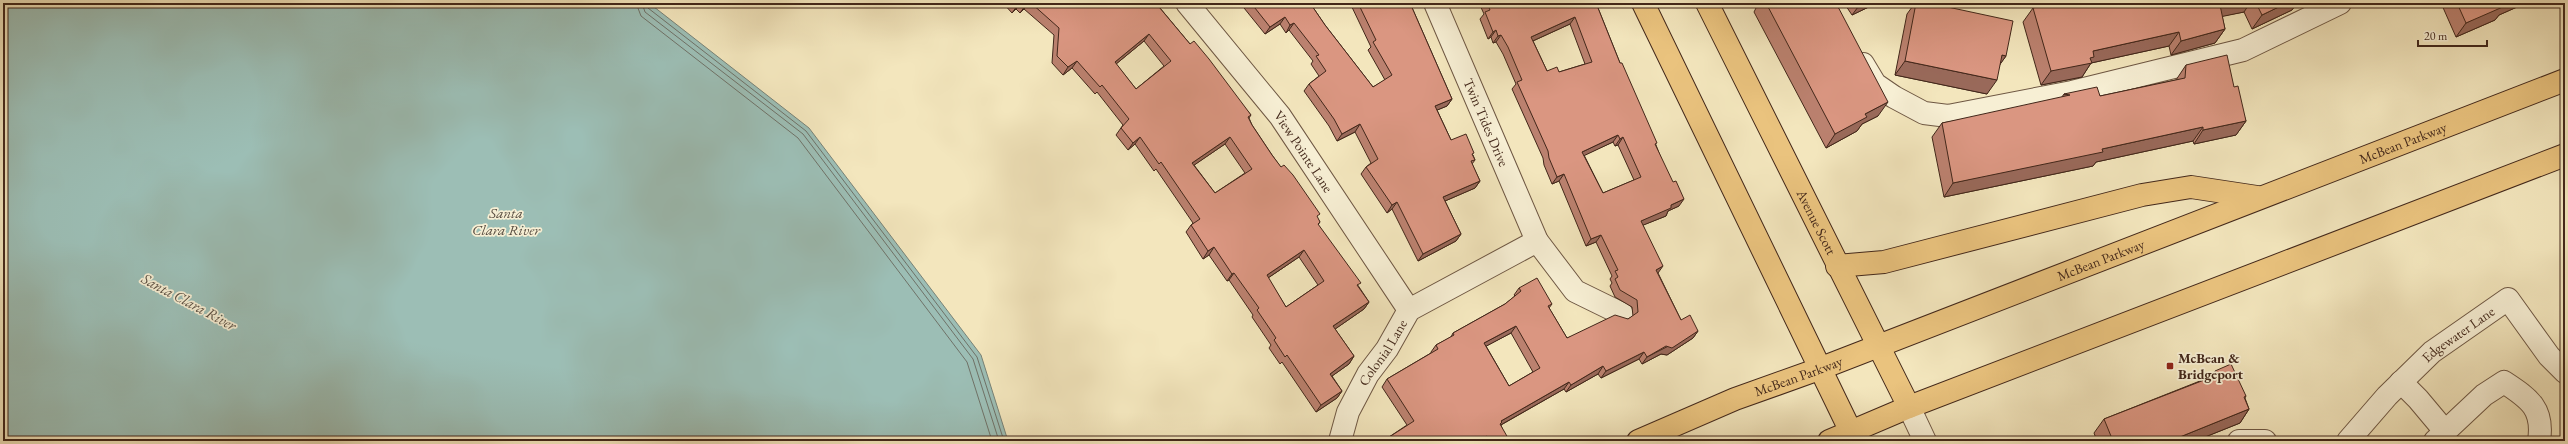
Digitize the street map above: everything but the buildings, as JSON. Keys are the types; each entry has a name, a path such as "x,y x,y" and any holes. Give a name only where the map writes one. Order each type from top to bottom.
{"main road":[{"path":"1643,3 1819,369 1853,436"},
{"name":"Avenue Scott","path":"1707,3 1877,346 1910,407"},
{"name":"McBean Parkway","path":"1638,441 1734,399 1819,369 2565,80"},
{"path":"1829,441 1853,436 1910,407 2565,156"},
{"path":"1837,266 1884,262 2142,195 2191,187 2258,198"}],"street":[{"name":"View Pointe Lane","path":"1187,3 1280,116 1409,310"},
{"name":"Twin Tides Drive","path":"1435,3 1537,241 1575,291 1622,314"},
{"path":"1852,46 1875,84 1894,98 1924,113 1948,116 2072,92 2243,50 2340,3"},
{"name":"Colonial Lane","path":"1340,441 1348,412 1368,374 1387,349 1409,310 1537,241"},
{"name":"Edgewater Lane","path":"2348,441 2400,382 2432,352 2508,298 2549,356 2565,372"},
{"path":"2400,382 2418,399 2440,436 2484,396 2504,382 2519,392 2538,411 2541,426 2539,441"},
{"name":"Avenue Scott","path":"1910,407 1925,441"},
{"path":"2240,441 2265,441"}],"water":[{"name":"Santa Clara River","path":"3,3 649,3 809,128 981,355 1008,441 3,441"}],"place":[{"name":"McBean & Bridgeport","path":"2170,366"}]}
